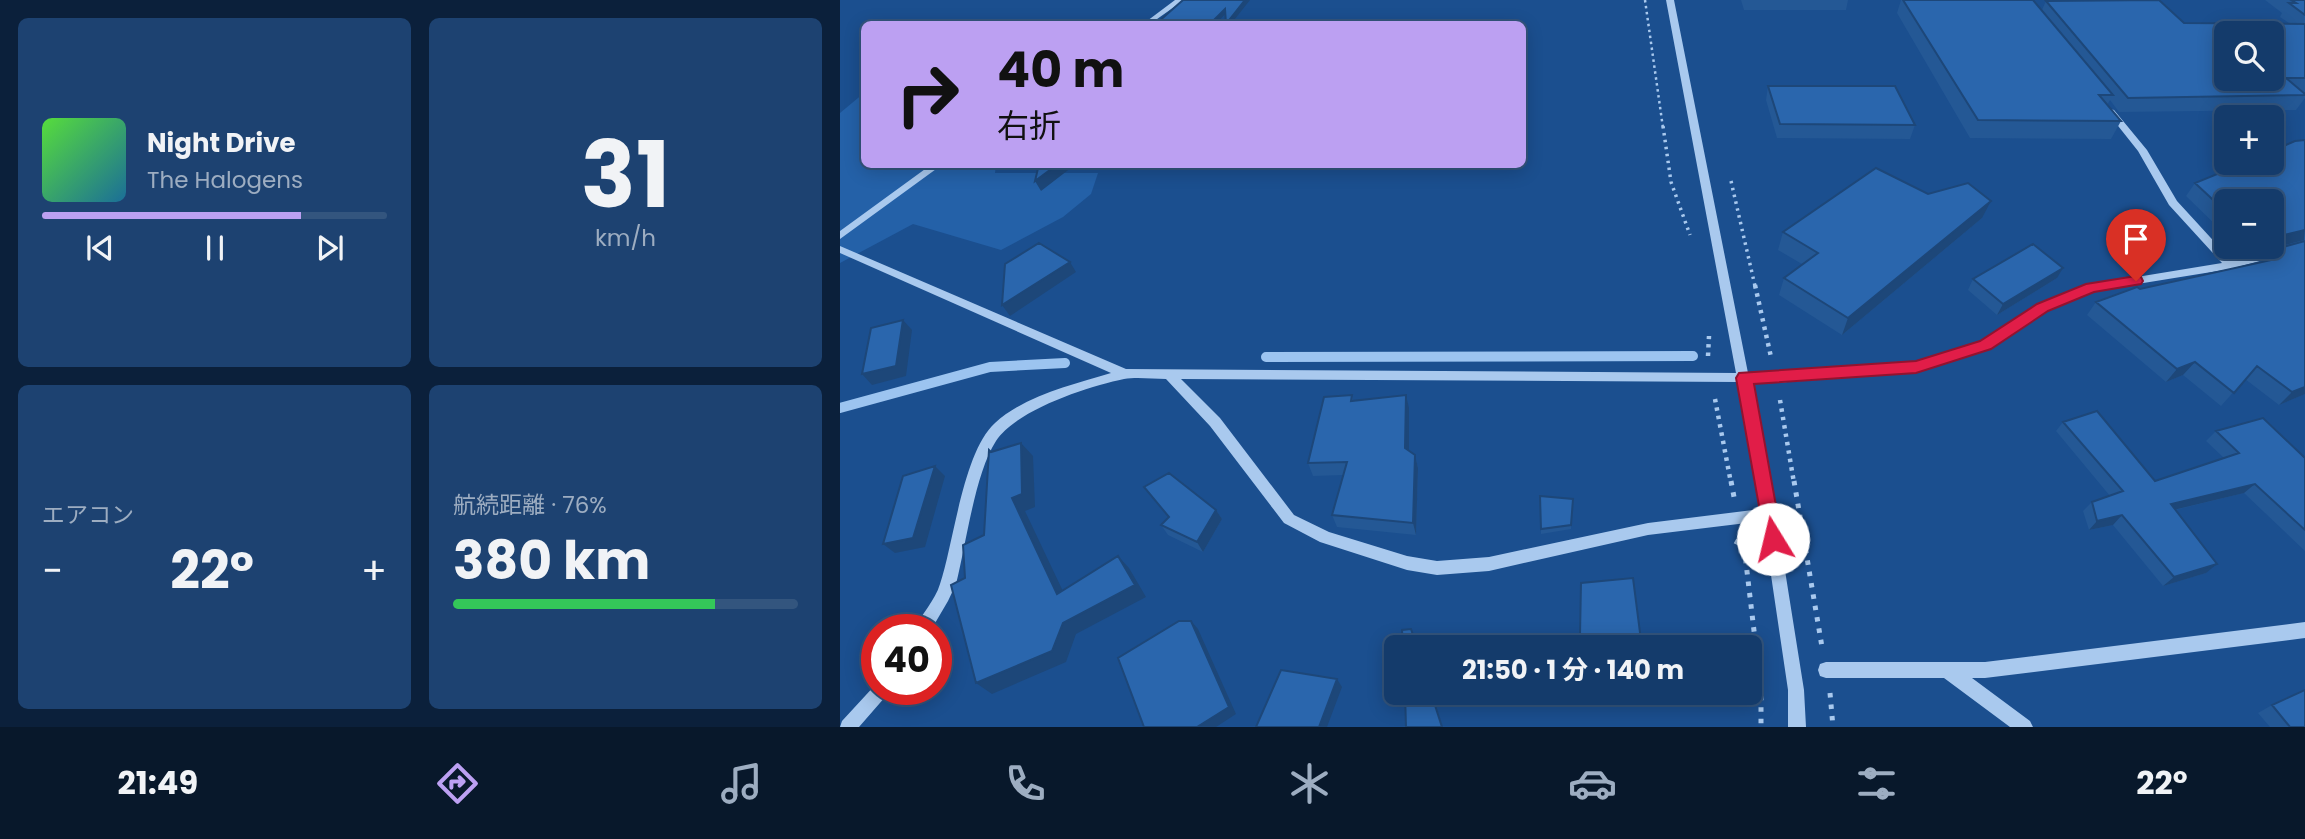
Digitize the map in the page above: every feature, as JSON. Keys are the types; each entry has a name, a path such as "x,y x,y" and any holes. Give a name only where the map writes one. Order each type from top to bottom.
{"street":[{"path":"1150,21 1180,0"},
{"path":"1670,0 1769,514 1796,690 1797,727"},
{"path":"2107,107 2142,150 2167,194 2230,265"},
{"path":"840,236 934,168"},
{"path":"931,614 947,587 973,486 987,443 996,430 1018,412 1050,397 1125,374 1776,378 1916,367 1986,345 2042,308 2092,288 2230,265 2305,246"},
{"path":"840,249 1125,374"},
{"path":"1169,374 1215,422 1289,519 1325,537 1407,563 1437,568 1489,564 1648,530 1769,514"},
{"path":"1826,670 1985,670 2305,629"},
{"path":"1947,670 2024,727"},
{"path":"848,727 867,705"}],"shaded area":[{"path":"861,96 861,168 996,168 995,173 1098,173 1091,194 1063,217 1001,250 913,224 840,263 840,113"}],"building":[{"path":"1183,0 1245,0 1228,21 1226,21 1225,9 1213,21 1159,21"},
{"path":"1903,0 2033,0 2113,95 2099,95 2121,121 1978,120"},
{"path":"2159,0 2184,23 2214,23 2214,91 2284,91 2284,24 2305,24 2305,78 2286,78 2305,95 2128,98 2046,1"},
{"path":"2291,0 2305,0 2305,15 2289,3 2296,3"},
{"path":"1768,86 1895,86 1915,125 1780,124"},
{"path":"2305,140 2305,230 2284,235 2284,189 2214,189 2214,201 2195,183 2215,175 2284,175 2284,146"},
{"path":"1038,168 1053,168 1035,181"},
{"path":"1876,168 1928,194 1968,183 1991,201 1848,318 1784,278 1818,253 1783,232"},
{"path":"2305,241 2305,387 2292,392 2257,366 2234,393 2195,362 2177,369 2096,302 2137,287 2140,289 2284,259 2284,247"},
{"path":"1039,243 1070,262 1002,305 1005,264"},
{"path":"2033,244 2063,268 2003,304 1973,279"},
{"path":"903,320 896,366 862,374 871,328"},
{"path":"1352,395 1351,401 1406,395 1405,448 1415,455 1413,523 1332,515 1347,462 1308,463 1324,397"},
{"path":"2097,411 2155,481 2239,453 2216,431 2263,418 2305,458 2305,530 2255,484 2171,504 2217,564 2174,577 2122,515 2097,521 2092,502 2123,491 2063,422"},
{"path":"1021,443 1022,494 1012,498 1057,594 1118,556 1135,585 1063,623 1052,651 976,683 951,585 965,578 963,545 984,535 989,450 991,452"},
{"path":"935,466 913,538 883,544 903,476"},
{"path":"1169,473 1216,510 1197,542 1161,525 1169,517 1144,487"},
{"path":"1540,496 1573,499 1571,525 1541,529"},
{"path":"1633,578 1640,635 1580,635 1581,583"},
{"path":"1179,621 1191,621 1229,707 1197,727 1144,727 1118,658"},
{"path":"1411,629 1413,635 1402,635 1402,630"},
{"path":"1281,670 1337,679 1319,727 1256,727"},
{"path":"2305,690 2305,727 2290,727 2272,705"},
{"path":"1405,705 1435,705 1442,727 1406,727"}],"waterway":[{"path":"1266,357 1693,356"},
{"path":"840,408 990,367 1065,363"}],"route":[{"path":"1773,539 1744,378 1916,367 1986,345 2042,308 2092,288 2136,281"}]}
